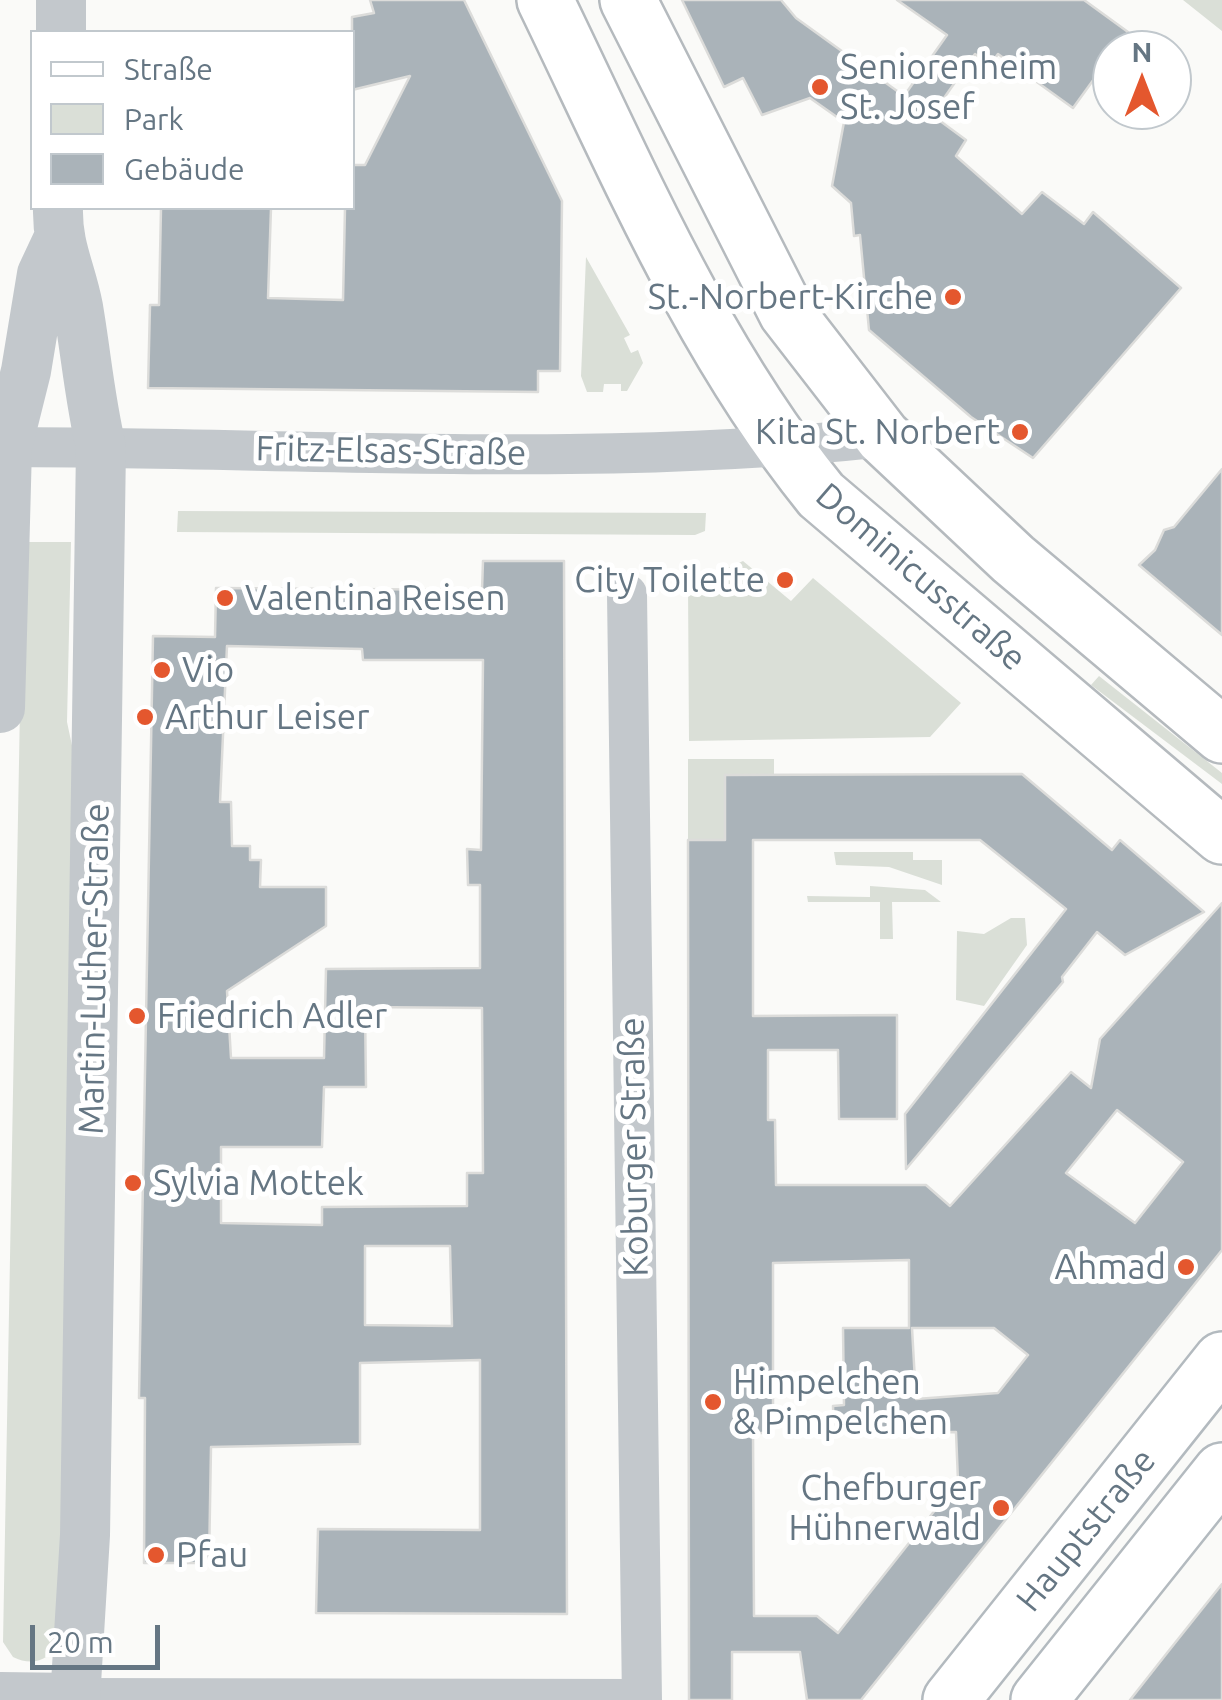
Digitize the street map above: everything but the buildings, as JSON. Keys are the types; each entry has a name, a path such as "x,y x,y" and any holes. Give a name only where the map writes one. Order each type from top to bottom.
{"main road":[{"name":"Dominicusstraße","path":"545,0 721,353 782,448 820,495 1222,836"},
{"path":"628,0 787,313 882,437 1013,559 1222,735"},
{"name":"Hauptstraße","path":"951,1700 1222,1360"},
{"name":"Hauptstraße","path":"1039,1700 1222,1471"}],"street":[{"path":"61,0 61,30"},
{"name":"Martin-Luther-Straße","path":"0,708 4,447 26,370 42,274 58,225"},
{"name":"Martin-Luther-Straße","path":"58,225 78,305 86,382 101,448 87,1463 82,1641 75,1699"},
{"name":"Fritz-Elsas-Straße","path":"4,447 590,452 782,448 882,437"},
{"name":"Koburger Straße","path":"626,594 642,1700"},
{"path":"0,1697 642,1700"}],"green space":[{"path":"1183,0 1222,0 1222,31"},
{"path":"586,257 630,335 624,338 631,353 638,350 643,363 627,391 621,391 621,384 604,384 603,392 587,392 581,376"},
{"path":"178,511 706,513 705,531 695,535 177,532"},
{"path":"23,542 71,542 67,722 74,755 60,1641 46,1657 34,1661 13,1657 3,1642"},
{"path":"743,561 791,601 813,578 961,703 930,737 689,741 688,586"},
{"path":"1099,676 1222,773 1222,784 1091,685"},
{"path":"688,759 774,759 774,774 725,775 725,840 688,840"},
{"path":"834,852 913,852 913,860 942,860 942,885 889,867 836,865"},
{"path":"870,886 925,890 941,902 892,902 893,939 880,939 880,902 808,902 807,896 870,897"},
{"path":"1011,918 1025,918 1027,945 984,1006 956,1000 957,931 984,934"}],"place":[{"name":"Seniorenheim St. Josef","path":"820,87"},
{"name":"St.-Norbert-Kirche","path":"953,297"},
{"name":"Kita St. Norbert","path":"1020,432"},
{"name":"City Toilette","path":"785,580"},
{"name":"Valentina Reisen","path":"225,598"},
{"name":"Vio","path":"162,670"},
{"name":"Arthur Leiser","path":"145,717"},
{"name":"Friedrich Adler","path":"137,1016"},
{"name":"Sylvia Mottek","path":"133,1183"},
{"name":"Ahmad","path":"1186,1267"},
{"name":"Himpelchen & Pimpelchen","path":"713,1402"},
{"name":"Chefburger Hühnerwald","path":"1001,1508"},
{"name":"Pfau","path":"156,1555"}]}
